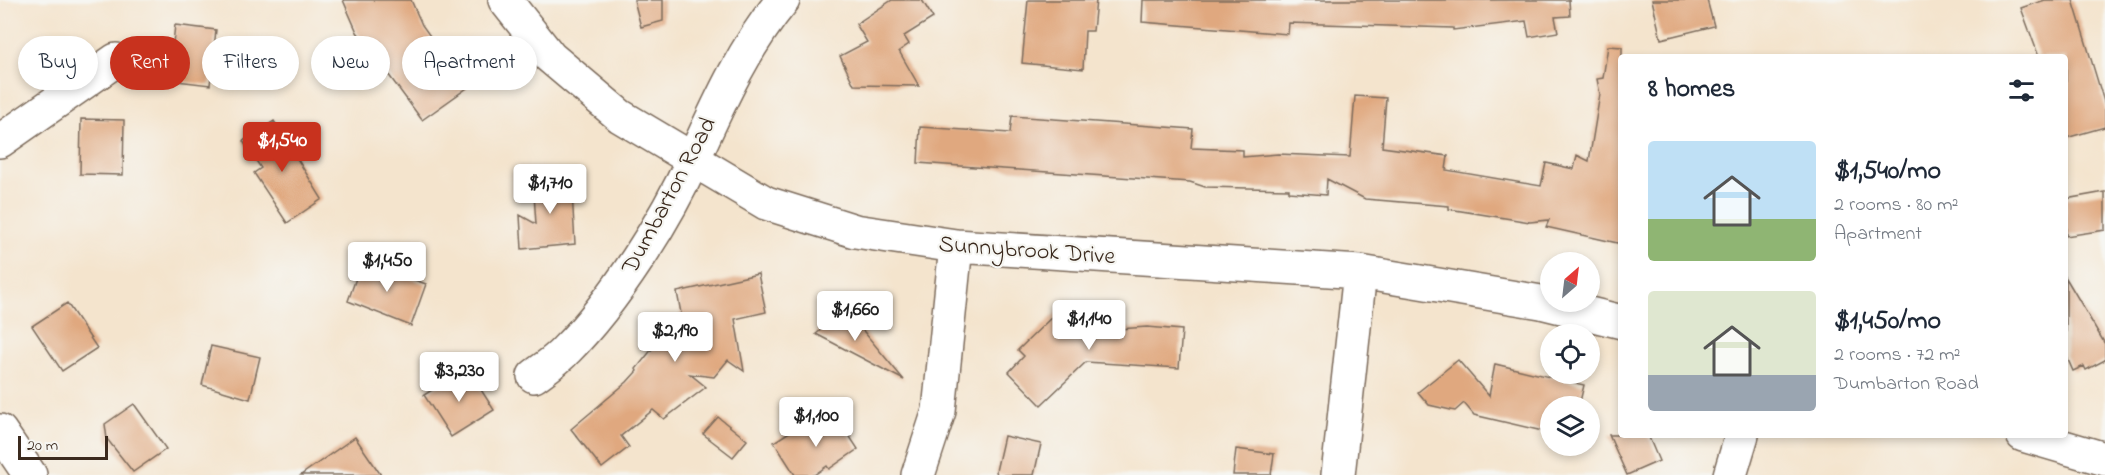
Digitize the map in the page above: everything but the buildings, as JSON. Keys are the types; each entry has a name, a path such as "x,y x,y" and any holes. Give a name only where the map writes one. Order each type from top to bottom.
{"street":[{"name":"Sunnybrook Drive","path":"505,0 550,57 620,116 766,203 855,231 956,246 1360,272 1542,302 1618,321"},
{"name":"Dumbarton Road","path":"534,376 566,351 635,264 693,159 712,112 766,21 783,0"},
{"path":"0,141 110,64"},
{"path":"918,475 939,411 956,246"},
{"path":"1338,475 1360,272"},
{"path":"0,431 30,475"},
{"path":"1730,475 1741,438"},
{"path":"2033,438 2105,459"}]}
